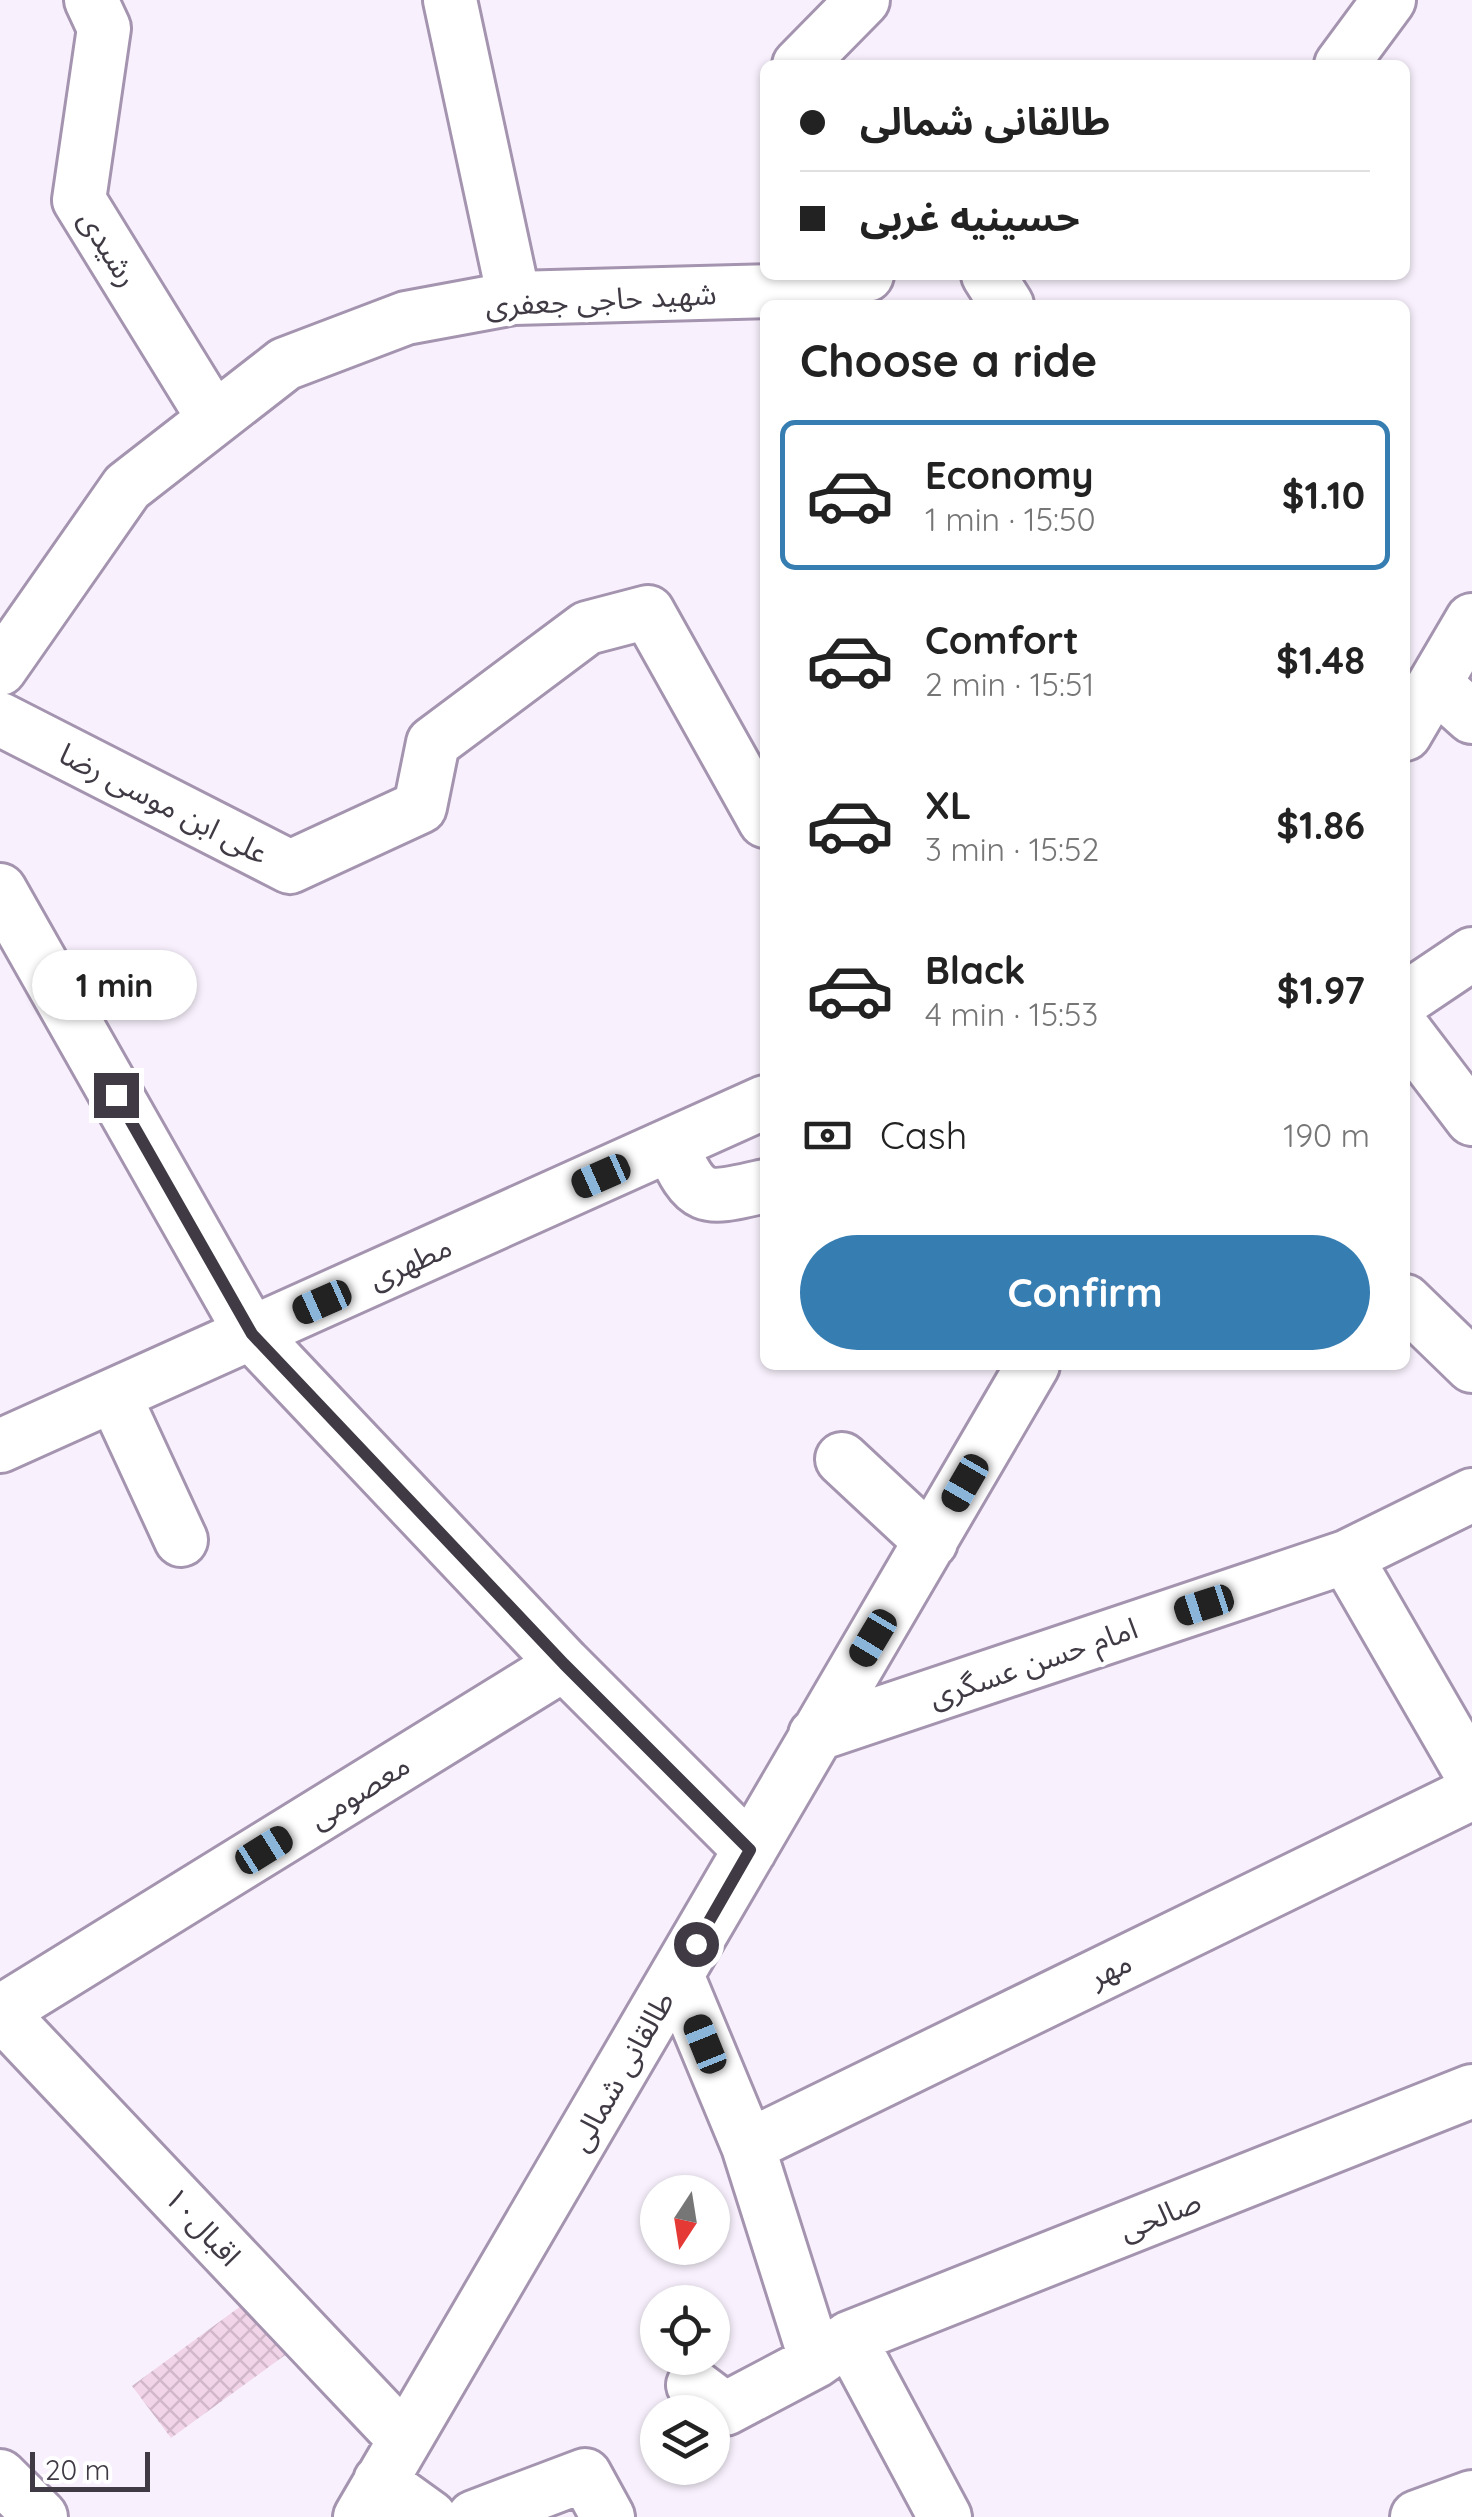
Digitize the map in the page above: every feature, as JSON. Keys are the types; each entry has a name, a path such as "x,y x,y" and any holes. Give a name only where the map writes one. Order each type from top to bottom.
{"street":[{"name":"رشیدی","path":"91,0 104,28 79,200 214,419"},
{"path":"450,0 514,298"},
{"path":"805,60 863,0"},
{"path":"1345,60 1389,0"},
{"name":"شهید حاجی جعفری","path":"0,669 127,486 285,364 406,318 514,298 780,290 838,280"},
{"name":"علی ابن موسی رضا","path":"0,719 290,867 420,807 434,743 587,628 648,612 760,812"},
{"path":"1410,730 1453,700 1472,620"},
{"path":"0,890 252,1334 564,1664 750,1850"},
{"path":"1410,996 1472,954"},
{"path":"1410,1038 1472,1119"},
{"name":"مطهری","path":"0,1446 760,1104"},
{"path":"671,1145 687,1181 702,1194 724,1195 760,1187"},
{"path":"1410,1306 1472,1366"},
{"name":"طالقانی شمالی","path":"382,2479 1030,1370"},
{"path":"114,1395 181,1540"},
{"path":"842,1459 931,1542"},
{"name":"امام حسن عسگری","path":"814,1735 1346,1557 1472,1494"},
{"path":"1346,1557 1472,1775"},
{"name":"معصومی","path":"0,2012 564,1664"},
{"name":"مهر","path":"748,2146 1472,1793"},
{"path":"677,1975 832,2350 944,2517"},
{"name":"اقبال۱۰","path":"0,2012 382,2479 430,2517"},
{"name":"صالحی","path":"694,2385 725,2409 832,2350 1472,2091"},
{"path":"474,2517 586,2475 608,2517"},
{"path":"0,2476 41,2517"},
{"path":"1416,2517 1472,2497"}],"building":[{"path":"249,2300 288,2353 171,2438 132,2386"}],"route":[{"path":"116,1095 252,1334 564,1664 750,1850 696,1944"}]}
